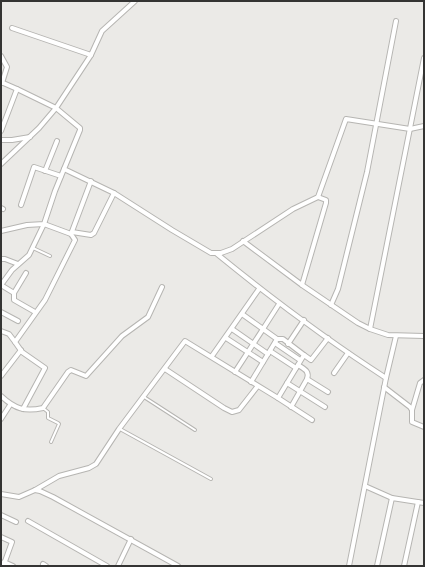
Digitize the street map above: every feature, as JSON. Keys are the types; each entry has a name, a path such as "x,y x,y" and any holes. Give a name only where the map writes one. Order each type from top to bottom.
{"street":[{"path":"1,164 30,137 56,108 91,55 102,30 135,1"},
{"path":"332,305 338,289 356,221 396,21"},
{"path":"12,28 91,55"},
{"path":"1,56 7,67 2,82 56,108 80,128 44,224 33,248 29,255 12,270 2,283 14,293"},
{"path":"370,329 424,58"},
{"path":"1,131 17,89"},
{"path":"64,170 91,181 114,193 172,230 211,253 217,254 232,249 293,209 318,197 346,119 410,129 424,126"},
{"path":"1,140 30,137"},
{"path":"46,171 57,141"},
{"path":"21,205 33,168 35,167 61,176"},
{"path":"15,342 45,300 75,240 72,233 91,181"},
{"path":"1,231 44,224 72,233 90,235 94,233 114,193"},
{"path":"302,285 326,203 326,200 318,197"},
{"path":"243,241 302,285 370,329 388,335 424,336"},
{"path":"217,254 259,289 348,353 386,378"},
{"path":"1,259 18,264"},
{"path":"26,273 14,293 14,300 35,312"},
{"path":"1,396 10,405 23,410 43,408 68,372 71,370 86,376 122,336 148,317 162,287"},
{"path":"212,356 259,289"},
{"path":"235,372 280,304"},
{"path":"1,312 18,321"},
{"path":"242,314 263,329 300,360"},
{"path":"288,344 304,320"},
{"path":"232,329 254,344 307,371 308,379 291,407"},
{"path":"1,331 9,334 21,350 45,368 23,410"},
{"path":"349,566 384,387 396,336"},
{"path":"226,338 263,362"},
{"path":"251,382 276,341 282,339 312,360 328,338"},
{"path":"1,494 19,497 35,490 58,476 89,468 96,464 119,429 185,341 212,356 312,420"},
{"path":"1,376 21,350"},
{"path":"334,373 348,353"},
{"path":"278,398 304,355"},
{"path":"165,369 232,412 239,410 257,386"},
{"path":"308,379 328,392"},
{"path":"424,380 420,383 412,410 412,422 424,427"},
{"path":"286,383 324,407"},
{"path":"384,387 407,404 412,410"},
{"path":"1,419 10,405"},
{"path":"365,486 392,498 424,503"},
{"path":"35,490 53,497 178,566"},
{"path":"377,566 392,498"},
{"path":"404,566 418,502"},
{"path":"1,515 16,522"},
{"path":"28,521 107,566"},
{"path":"1,537 12,542 3,563 13,566"},
{"path":"118,566 131,539"}],"lane":[{"path":"33,248 50,256"},
{"path":"144,396 195,430"},
{"path":"43,408 48,411 48,418 58,422 59,424 50,442"},
{"path":"119,429 211,479"}]}
